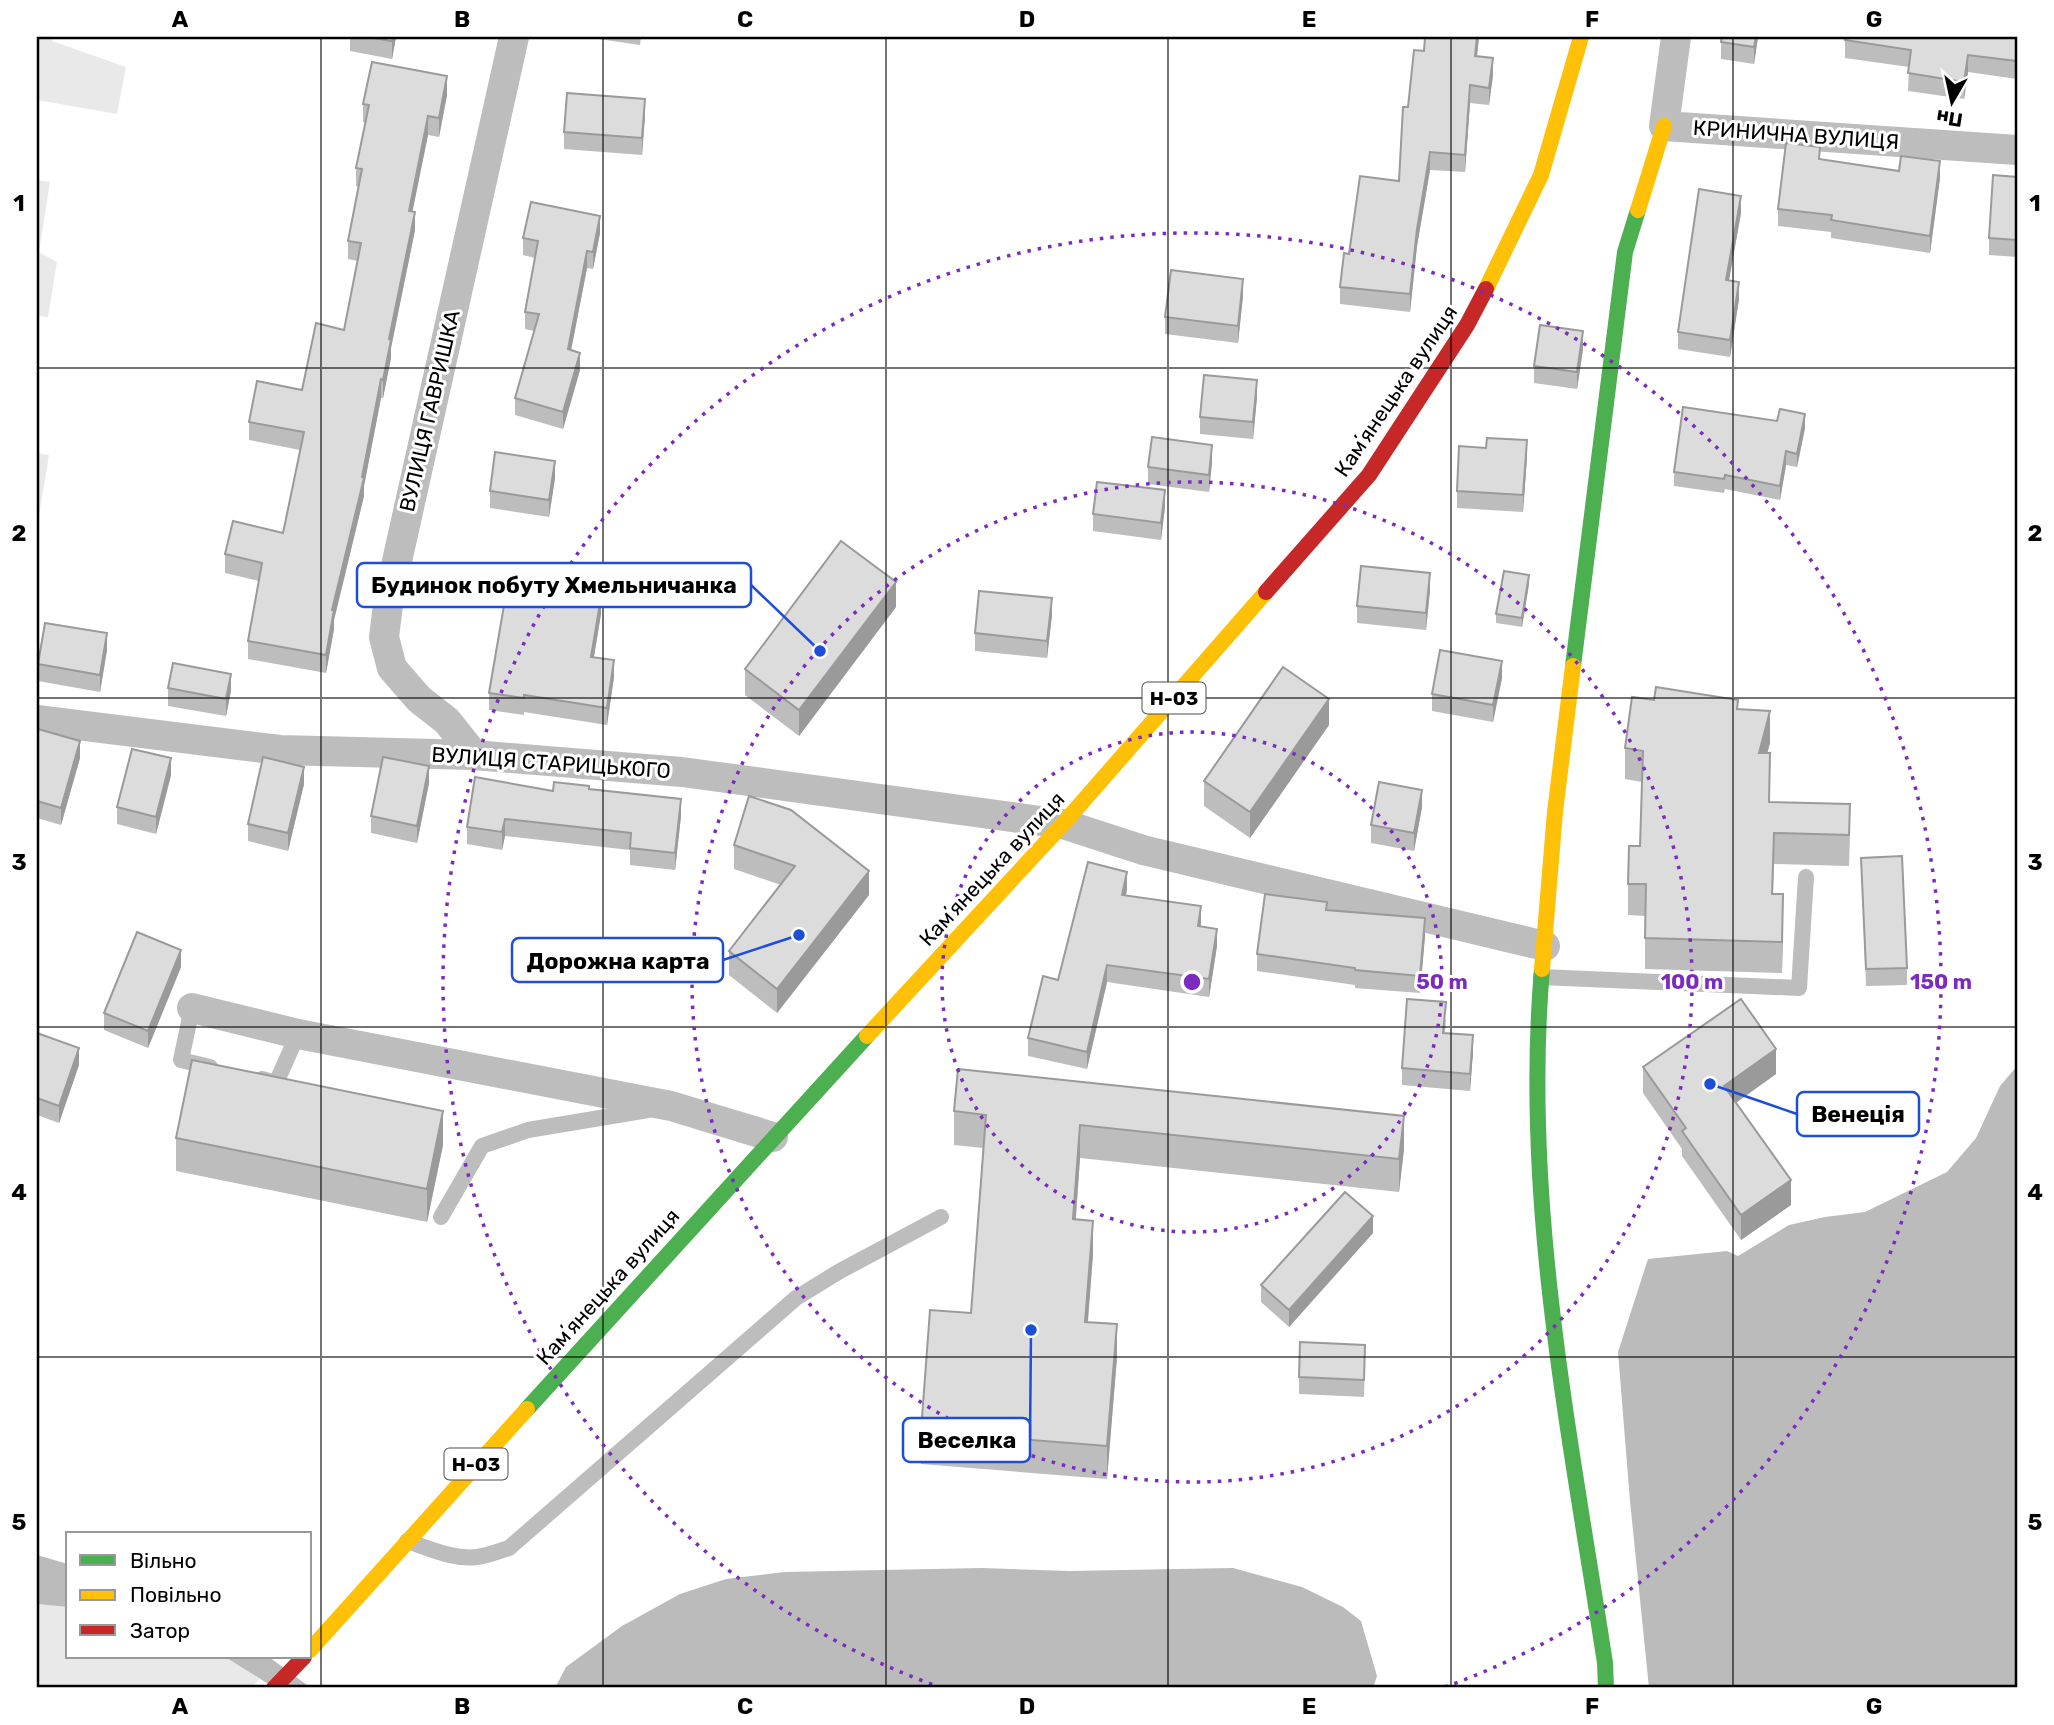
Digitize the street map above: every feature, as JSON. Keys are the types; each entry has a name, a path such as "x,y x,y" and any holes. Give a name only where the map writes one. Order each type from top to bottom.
{"main road":[{"name":"Камʼянецька вулиця","path":"312,1648 773,1137 1063,824 1369,475 1467,325 1508,247 1541,175 1581,37"},
{"path":"1606,1688 1605,1663 1550,1304 1536,1114 1541,977 1555,812 1625,252 1664,126"},
{"path":"274,1688 303,1658"}],"street":[{"name":"ВУЛИЦЯ ГАВРИШКА","path":"474,755 447,720 419,699 392,668 384,637 389,597 514,37"},
{"name":"КРИНИЧНА ВУЛИЦЯ","path":"1676,37 1664,126 2017,150"},
{"name":"ВУЛИЦЯ СТАРИЦЬКОГО","path":"37,720 280,750 474,755 682,772 1063,824 1143,850 1545,946"},
{"path":"192,1007 298,1034 671,1106 773,1137"}],"lane":[{"path":"1541,977 1799,988 1806,877"},
{"path":"192,1007 181,1060 222,1070"},
{"path":"249,1076 276,1083 298,1034"},
{"path":"441,1217 482,1146 528,1130 671,1106"},
{"path":"406,1541 452,1556 466,1557 478,1557 509,1548 796,1298 840,1271 941,1217"}],"shaded area":[{"path":"37,37 52,37 52,41 126,67 117,114 37,100"},
{"path":"37,180 50,182 39,252 57,262 48,317 37,316"},
{"path":"37,453 49,455 37,528"},
{"path":"2017,1066 2017,1688 1649,1688 1618,1352 1648,1259 1727,1251 1738,1256 1789,1225 1865,1212 1947,1172 1976,1138 2000,1086"},
{"path":"37,1555 66,1563 66,1607 37,1604"},
{"path":"982,1568 1069,1571 1233,1568 1302,1587 1343,1607 1361,1621 1377,1676 1373,1688 555,1688 566,1667 622,1626 680,1594 726,1579 784,1572"},
{"path":"37,1604 66,1607 66,1658 227,1658 260,1679 251,1688 37,1688"},
{"path":"227,1658 270,1658 311,1688 275,1688"}],"building":[{"path":"367,37 393,37 392,41"},
{"path":"1425,37 1477,37 1475,56 1493,58 1489,88 1470,85 1465,155 1430,152 1417,229 1410,294 1340,287 1344,253 1349,254 1360,176 1399,181 1403,107 1408,107 1414,50 1424,51"},
{"path":"1722,37 1756,37 1754,47 1721,42"},
{"path":"1846,37 2017,37 2017,61 1968,55 1964,82 1908,73 1911,50 1845,40"},
{"path":"372,62 447,76 439,118 428,116 409,211 415,212 389,339 391,340 383,380 381,379 362,477 364,478 332,610 326,655 248,641 262,563 225,554 233,521 283,533 304,432 249,422 257,381 302,390 316,323 344,330 361,243 348,241 362,169 356,168 369,105 363,104"},
{"path":"567,93 645,99 642,138 564,132"},
{"path":"1786,143 1820,147 1819,159 1899,171 1901,156 1940,161 1930,236 1831,220 1832,215 1778,209"},
{"path":"1993,175 2017,177 2017,240 1989,238"},
{"path":"1699,189 1741,196 1726,280 1739,282 1730,340 1678,332"},
{"path":"531,202 600,216 593,252 587,251 568,349 580,353 563,412 515,398 539,314 525,312 538,241 523,238"},
{"path":"1171,270 1243,279 1238,326 1165,317"},
{"path":"1540,325 1583,331 1577,372 1534,366"},
{"path":"1204,375 1257,380 1253,422 1200,417"},
{"path":"1683,407 1777,421 1780,409 1805,414 1797,454 1786,451 1780,486 1725,475 1724,479 1674,472"},
{"path":"1152,437 1212,445 1209,475 1148,467"},
{"path":"1487,438 1527,440 1523,495 1457,491 1459,446 1486,448"},
{"path":"495,452 555,461 549,500 490,491"},
{"path":"1097,482 1165,490 1161,523 1093,514"},
{"path":"841,541 896,582 799,710 745,669"},
{"path":"1361,566 1430,573 1426,613 1357,606"},
{"path":"1504,571 1529,575 1522,618 1496,614"},
{"path":"508,582 601,597 591,657 614,660 607,708 524,695 524,698 489,693"},
{"path":"979,591 1052,598 1047,641 975,633"},
{"path":"45,623 107,633 100,675 38,664"},
{"path":"1440,650 1502,661 1493,705 1432,694"},
{"path":"173,663 231,674 226,699 168,688"},
{"path":"1283,667 1329,699 1250,812 1204,781"},
{"path":"1656,687 1738,700 1737,709 1770,711 1759,753 1770,753 1769,802 1850,804 1849,835 1774,833 1772,894 1783,894 1782,942 1645,938 1646,884 1628,884 1629,846 1640,846 1643,751 1625,748 1632,697 1654,700"},
{"path":"38,729 80,741 61,808 37,801"},
{"path":"132,749 171,758 156,817 117,807"},
{"path":"263,757 304,767 288,833 248,824"},
{"path":"383,757 429,766 417,826 371,816"},
{"path":"475,777 553,791 554,782 589,786 589,789 681,799 675,853 630,848 631,833 505,819 502,832 467,827"},
{"path":"1379,782 1422,790 1414,833 1371,825"},
{"path":"749,796 791,810 869,871 777,989 729,951 795,866 734,845"},
{"path":"1902,856 1907,968 1866,969 1861,858"},
{"path":"1088,862 1127,872 1122,895 1201,906 1198,926 1217,929 1209,979 1107,965 1087,1052 1028,1038 1043,976 1058,980"},
{"path":"1265,894 1327,902 1326,910 1425,918 1420,976 1355,970 1257,954"},
{"path":"137,932 181,950 148,1031 104,1013"},
{"path":"1407,999 1446,1002 1443,1033 1473,1035 1470,1074 1402,1068"},
{"path":"1741,999 1776,1049 1724,1086 1791,1180 1741,1215 1682,1131 1686,1128 1643,1067"},
{"path":"37,1033 79,1048 59,1106 37,1098"},
{"path":"192,1060 443,1111 427,1189 176,1138"},
{"path":"958,1069 1404,1116 1399,1159 1080,1125 1073,1219 1093,1221 1085,1322 1117,1324 1107,1446 921,1431 930,1310 971,1313 986,1115 954,1111"},
{"path":"1345,1192 1373,1216 1289,1310 1261,1285"},
{"path":"1300,1342 1365,1345 1364,1380 1299,1377"}],"traffic: fast":[{"path":"1573,666 1625,252 1638,210"},
{"path":"1542,969 1538,1144 1544,1231 1564,1404 1605,1663 1606,1688"},
{"path":"527,1409 867,1036"}],"traffic: slow":[{"path":"1486,289 1541,175 1581,37"},
{"path":"1638,210 1664,126"},
{"path":"867,1036 1063,824 1266,592"},
{"path":"1542,969 1555,812 1573,666"},
{"path":"312,1648 527,1409"}],"traffic: jam":[{"path":"1266,592 1369,475 1467,325 1486,289"},
{"path":"274,1688 303,1658"}],"place":[{"name":"Будинок побуту Хмельничанка","path":"820,651"},
{"name":"Дорожна карта","path":"799,935"},
{"name":"Венеція","path":"1710,1084"},
{"name":"Веселка","path":"1031,1330"}]}
